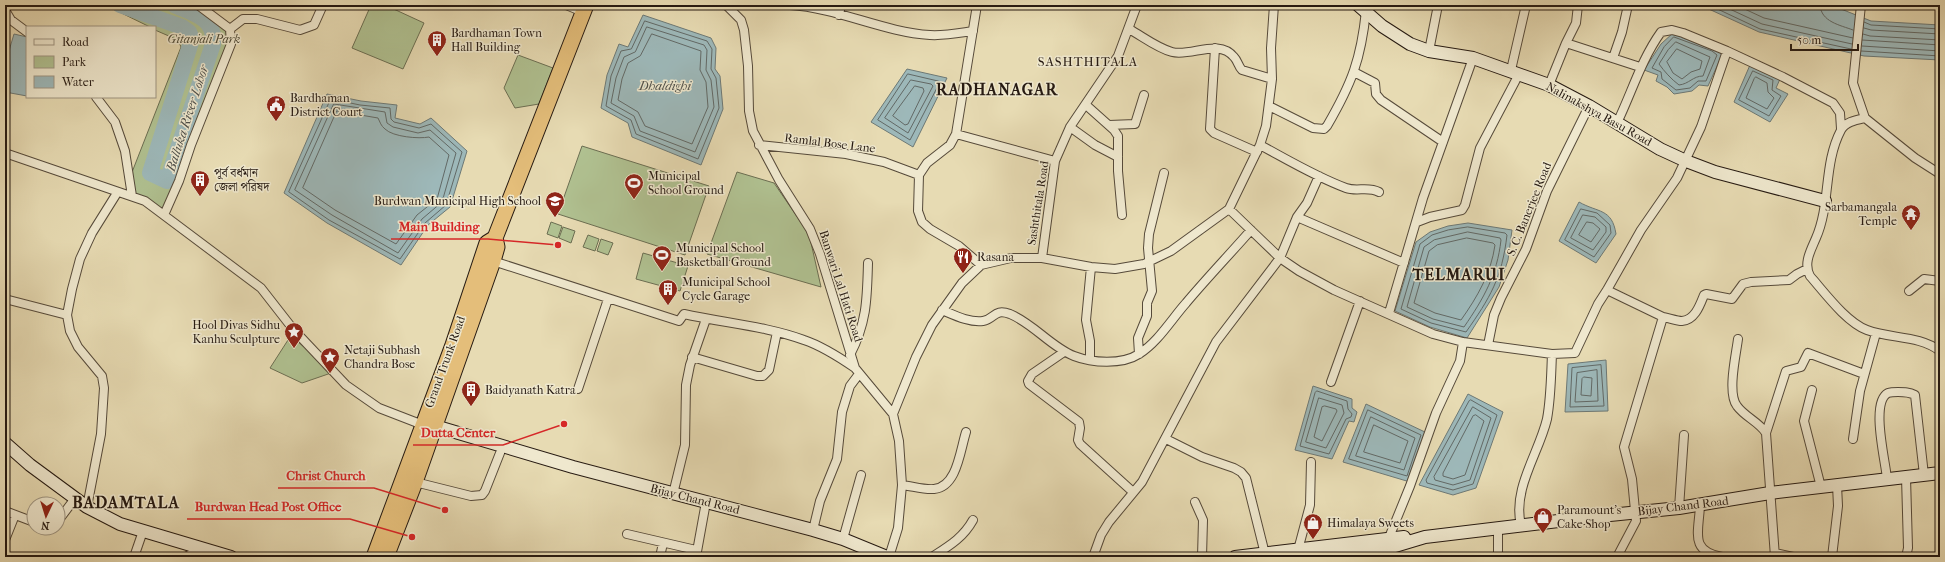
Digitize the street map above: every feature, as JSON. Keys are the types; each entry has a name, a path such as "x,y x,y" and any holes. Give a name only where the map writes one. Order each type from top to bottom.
{"highway":[{"name":"Grand Trunk Road","path":"374,557 493,261 497,247 495,238 585,8"},
{"name":"Grand Trunk Road","path":"386,557 415,482 427,427 452,345 487,243 495,238"}],"main road":[{"name":"Nalinakshya Basu Road","path":"1362,8 1395,35 1410,44 1429,51 1473,58 1550,85 1589,106 1660,149 1686,161 1715,172 1825,201"},
{"path":"427,427 500,450"},
{"path":"5,443 30,465 76,497 87,507 120,524 231,557"},
{"name":"Bijay Chand Road","path":"500,450 673,494 705,505 813,530 843,539 888,557"},
{"name":"Bijay Chand Road","path":"500,450 705,505 841,544 875,557"},
{"name":"Bijay Chand Road","path":"1235,557 1265,554 1386,549 1425,538 1521,525 1679,508 1770,494 1940,473"}],"street":[{"path":"164,215 179,182 191,146 231,44 230,29 198,5"},
{"path":"230,29 243,19 257,19 300,30 314,24 323,5"},
{"path":"566,5 585,8"},
{"name":"Banwari Lal Hati Road","path":"726,5 741,20 744,30 748,66 749,110 753,131 770,163 810,229 820,254 850,355 857,371 893,414 899,441 902,485 898,528 888,557"},
{"path":"790,5 796,5 901,30 930,35 973,31"},
{"path":"839,15 841,5"},
{"path":"977,5 956,134 950,145 927,163 919,175 918,211 922,222 930,229 959,246 981,265"},
{"name":"Sashthitala Road","path":"1042,258 1055,161 1070,127 1118,56 1137,5"},
{"path":"893,414 916,357 932,325 962,283 981,265 1011,258 1042,258 1091,267 1115,268 1149,262 1171,251 1229,209 1258,149 1269,106 1272,79 1272,23 1274,5"},
{"path":"1429,51 1438,5"},
{"path":"1417,222 1430,217 1462,210 1465,205 1480,148 1515,72 1526,5"},
{"path":"1550,85 1566,43 1576,23 1578,5"},
{"path":"1613,58 1622,32 1628,5"},
{"path":"1861,5 1853,83 1865,118 1916,158 1940,174"},
{"path":"1269,106 1313,128 1324,129 1346,93 1354,72 1363,36 1362,8"},
{"path":"5,10 11,20 26,31"},
{"path":"1129,29 1164,49 1173,52 1184,53 1215,48 1228,52 1235,57 1242,70 1272,79"},
{"path":"1617,123 1626,105 1640,67 1661,32 1672,30 1727,51 1783,76 1833,103 1840,113 1841,129 1830,162 1823,219 1808,256 1807,269 1810,276 1846,316 1865,330 1925,342 1940,352"},
{"path":"1566,43 1640,67"},
{"path":"1215,48 1209,123 1210,129 1214,133 1258,149 1348,188 1369,188 1379,192"},
{"path":"1229,209 1280,258 1313,278 1433,334 1463,342 1552,354 1575,353 1598,304 1641,230 1667,194 1686,161 1701,127 1727,51"},
{"path":"1389,313 1423,198 1473,58"},
{"path":"1354,72 1375,83 1378,97 1381,100 1443,142"},
{"path":"1109,125 1135,124 1144,96"},
{"path":"97,98 116,122 125,152 132,196"},
{"path":"1086,105 1109,125 1118,136 1122,215"},
{"name":"S. C. Banerjee Road","path":"1488,345 1494,315 1501,298 1526,249 1547,191 1589,106"},
{"path":"1841,129 1852,121 1865,118"},
{"path":"1070,127 1095,145 1118,157"},
{"path":"956,134 1055,161"},
{"name":"Ramlal Bose Lane","path":"760,145 777,148 846,154 884,162 919,175"},
{"path":"770,163 771,156 777,148"},
{"path":"5,153 117,193 132,196 144,201 261,288 293,329 346,384 379,408 427,427"},
{"path":"1139,354 1138,338 1147,316 1147,303 1152,291 1149,262 1149,234 1164,172"},
{"path":"1093,557 1094,551 1105,529 1142,482 1216,342 1280,258 1297,217 1307,203 1319,176"},
{"path":"87,507 101,434 104,388 102,376 78,347 70,331 67,315 80,259 92,233 117,193"},
{"path":"1297,217 1404,262"},
{"path":"942,310 978,321 984,321 996,312 1004,312 1012,315 1041,333 1064,352 1090,360 1128,360 1139,354 1153,342 1251,230"},
{"path":"493,261 679,321 684,314 777,332 804,340 832,353 857,371 850,386 841,418 838,459 820,501 813,530"},
{"path":"850,355 863,326 866,306 868,263"},
{"path":"1090,360 1090,341 1086,320 1091,267"},
{"path":"1607,290 1664,317 1682,321 1698,311 1704,295 1706,294 1732,299 1743,284 1752,282 1789,280 1807,269"},
{"path":"1909,291 1924,279 1940,281"},
{"path":"5,298 67,315"},
{"path":"578,389 608,299"},
{"path":"1331,382 1360,301"},
{"path":"1617,557 1636,521 1632,479 1624,447 1664,317"},
{"path":"673,494 685,445 686,384 692,357 706,319"},
{"path":"692,357 757,376 763,376 769,370 777,332"},
{"path":"1853,439 1857,408 1864,374 1876,333"},
{"path":"1738,339 1733,397 1737,406 1762,427 1766,433"},
{"path":"1386,549 1436,413 1460,361 1463,342"},
{"path":"1064,352 1032,374 1028,381 1029,384 1079,422 1080,428 1078,440 1080,444 1133,492"},
{"path":"1793,557 1775,555 1766,433 1786,371 1801,367 1808,353 1864,374"},
{"path":"1521,525 1518,513 1521,496 1542,438 1550,401 1552,354"},
{"path":"1812,390 1804,420 1821,488"},
{"path":"1887,479 1886,462 1880,443 1881,405 1884,397 1888,393 1894,392 1908,392 1915,395 1924,475"},
{"path":"902,485 932,489 942,488 948,483 953,475 966,432"},
{"path":"1679,508 1684,435"},
{"path":"1166,439 1202,457 1241,472 1246,478 1265,554"},
{"path":"415,482 472,496 482,495 485,491 500,450"},
{"path":"1302,553 1310,505 1311,462"},
{"path":"843,539 861,475"},
{"path":"1906,477 1908,548 1906,557"},
{"path":"1832,557 1838,506 1837,486"},
{"path":"66,510 76,497"},
{"path":"1195,502 1203,520 1202,557"},
{"path":"627,534 663,542 696,554 705,505"},
{"path":"1700,505 1698,539 1700,546 1705,552 1722,557"},
{"path":"5,511 26,519"},
{"path":"5,540 15,515"},
{"path":"932,557 958,540 966,532 973,520"},
{"path":"1498,528 1498,557"},
{"path":"134,557 143,531"},
{"path":"660,557 663,542"},
{"path":"186,557 200,548"}],"green space":[{"name":"Gitanjali Park","path":"105,5 201,5 224,23 231,44 164,215 129,197 127,185 181,47 178,40 156,30 156,26 148,26"},
{"path":"371,5 385,5 424,23 403,69 352,48"},
{"path":"518,55 553,68 539,104 515,108 504,88"},
{"name":"Municipal School Ground","path":"582,146 709,186 685,255 558,214"},
{"path":"737,172 774,183 809,234 821,287 707,254"},
{"path":"551,222 562,226 558,238 547,234"},
{"path":"563,227 575,231 571,243 559,238"},
{"path":"588,235 599,239 595,251 583,247"},
{"path":"601,239 613,243 608,255 597,251"},
{"name":"Municipal School Basketball Ground","path":"643,253 688,266 680,291 636,279"},
{"path":"288,340 298,342 334,372 302,383 270,368"}],"water":[{"path":"1700,5 1831,5 1871,21 1940,25 1940,60 1864,56 1759,32"},
{"name":"Dhaldighi","path":"643,15 711,38 716,48 715,69 720,76 723,109 701,165 632,137 628,123 601,108 607,75 619,44 628,47"},
{"path":"1673,33 1718,50 1722,55 1708,86 1699,85 1692,91 1674,94 1667,87 1656,81 1658,75 1644,70 1661,44"},
{"path":"14,34 26,37 26,96 5,92 5,64"},
{"path":"1750,65 1780,79 1776,88 1788,94 1770,122 1734,102"},
{"path":"907,69 947,78 913,147 871,122"},
{"path":"327,94 361,101 397,105 395,118 420,124 431,118 467,151 450,207 428,225 401,265 327,223 284,193"},
{"path":"1579,202 1608,215 1614,226 1616,234 1596,263 1559,241"},
{"path":"1468,223 1512,230 1508,260 1499,287 1467,338 1430,327 1395,311 1416,242 1430,232 1448,226"},
{"path":"1606,360 1608,411 1565,412 1568,364"},
{"path":"1313,386 1352,399 1352,408 1357,412 1354,422 1349,421 1332,459 1295,450"},
{"path":"1468,394 1503,412 1476,488 1453,495 1419,485"},
{"path":"1366,404 1427,433 1410,482 1343,462"}],"waterway":[{"name":"Balluka River Lohor","path":"120,5 182,27 189,32 192,39 150,173 167,181 213,44 213,35 211,28 207,23 196,14 174,5"}],"place":[{"name":"Bardhaman Town Hall Building","path":"437,57"},
{"name":"Bardhaman District Court","path":"276,122"},
{"name":"পূর্ব বর্ধমান জেলা পরিষদ","path":"200,197"},
{"name":"Municipal School Ground","path":"634,200"},
{"name":"Burdwan Municipal High School","path":"555,218"},
{"name":"Sarbamangala Temple","path":"1911,231"},
{"name":"Main Building","path":"558,245"},
{"name":"Municipal School Basketball Ground","path":"662,272"},
{"name":"Rasana","path":"963,274"},
{"name":"Municipal School Cycle Garage","path":"668,306"},
{"name":"Hool Divas Sidhu Kanhu Sculpture","path":"294,349"},
{"name":"Netaji Subhash Chandra Bose","path":"330,374"},
{"name":"Baidyanath Katra","path":"471,407"},
{"name":"Dutta Center","path":"564,424"},
{"name":"Christ Church","path":"445,510"},
{"name":"Paramount's Cake Shop","path":"1543,534"},
{"name":"Burdwan Head Post Office","path":"412,537"},
{"name":"Himalaya Sweets","path":"1313,540"}],"district":[{"name":"SASHTHITALA","path":"1088,61"},
{"name":"RADHANAGAR","path":"997,89"},
{"name":"TELMARUI","path":"1459,274"},
{"name":"BADAMTALA","path":"126,502"}]}
